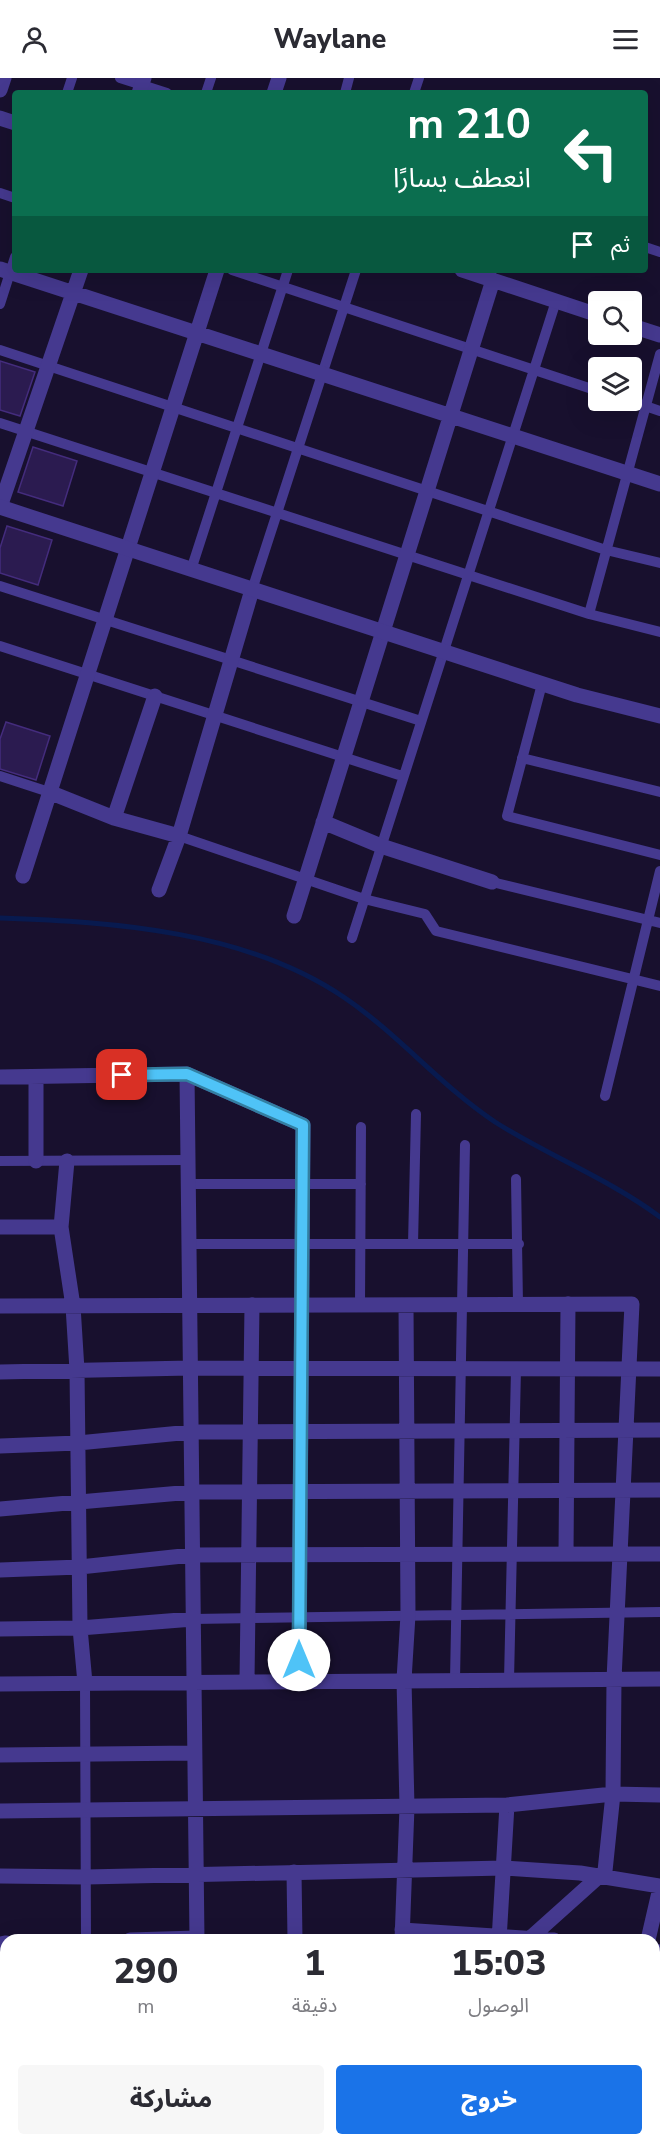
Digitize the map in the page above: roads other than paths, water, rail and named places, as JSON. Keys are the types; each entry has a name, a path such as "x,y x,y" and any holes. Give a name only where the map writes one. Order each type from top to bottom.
{"street":[{"path":"0,90 4,78"},
{"path":"14,273 660,484"},
{"path":"80,273 0,507 542,684 660,716"},
{"path":"23,876 216,273"},
{"path":"471,273 588,312"},
{"path":"294,916 493,280"},
{"path":"642,329 660,335"},
{"path":"159,890 179,836 252,590"},
{"path":"114,818 155,696"},
{"path":"50,792 114,818 179,836"},
{"path":"323,822 381,846 492,882"},
{"path":"187,1074 197,1934"},
{"path":"0,1077 187,1074 303,1125 299,1681"},
{"path":"36,1077 36,1161"},
{"path":"67,1161 61,1227 73,1306 78,1443 80,1628 85,1683"},
{"path":"0,1227 61,1227"},
{"path":"566,1554 568,1304"},
{"path":"0,1306 633,1304 614,1679 613,1794 604,1871 534,1934"},
{"path":"247,1681 252,1305"},
{"path":"402,1934 407,1807 404,1680 408,1615 406,1305"},
{"path":"0,1372 190,1368 660,1369"},
{"path":"0,1446 78,1443 191,1432 660,1430"},
{"path":"0,1509 192,1492 660,1490"},
{"path":"0,1570 80,1567 192,1555 660,1554"},
{"path":"0,1629 80,1628 193,1619"},
{"path":"0,1684 660,1679"},
{"path":"0,1755 194,1753"},
{"path":"0,1811 507,1805 613,1794 660,1795"},
{"path":"499,1934 507,1805"},
{"path":"0,1876 86,1877 504,1868 599,1876 660,1887 649,1934"},
{"path":"294,1872 295,1934"}],"lane":[{"path":"120,78 157,90"},
{"path":"0,304 5,270"},
{"path":"241,273 588,388"},
{"path":"191,570 287,273"},
{"path":"252,590 355,273"},
{"path":"352,938 556,301"},
{"path":"0,350 606,550 660,563"},
{"path":"589,614 660,354"},
{"path":"642,405 660,411"},
{"path":"0,423 589,614 660,632"},
{"path":"0,586 421,721"},
{"path":"0,646 402,776"},
{"path":"542,684 507,816 660,855"},
{"path":"522,758 660,792"},
{"path":"0,776 50,792"},
{"path":"179,836 364,898 425,915 436,931 660,986"},
{"path":"605,1096 660,872"},
{"path":"492,882 660,923"},
{"path":"413,1244 416,1114"},
{"path":"360,1305 361,1127"},
{"path":"455,1680 465,1145"},
{"path":"0,1161 188,1160"},
{"path":"516,1179 519,1244 518,1304"},
{"path":"188,1184 361,1184"},
{"path":"189,1244 519,1244"},
{"path":"509,1680 516,1368"},
{"path":"193,1619 660,1612"},
{"path":"85,1683 86,1934"}],"waterway":[{"path":"0,918 134,927 179,934 223,944 307,975 364,1012 475,1108 495,1122 600,1179 660,1217"}]}
